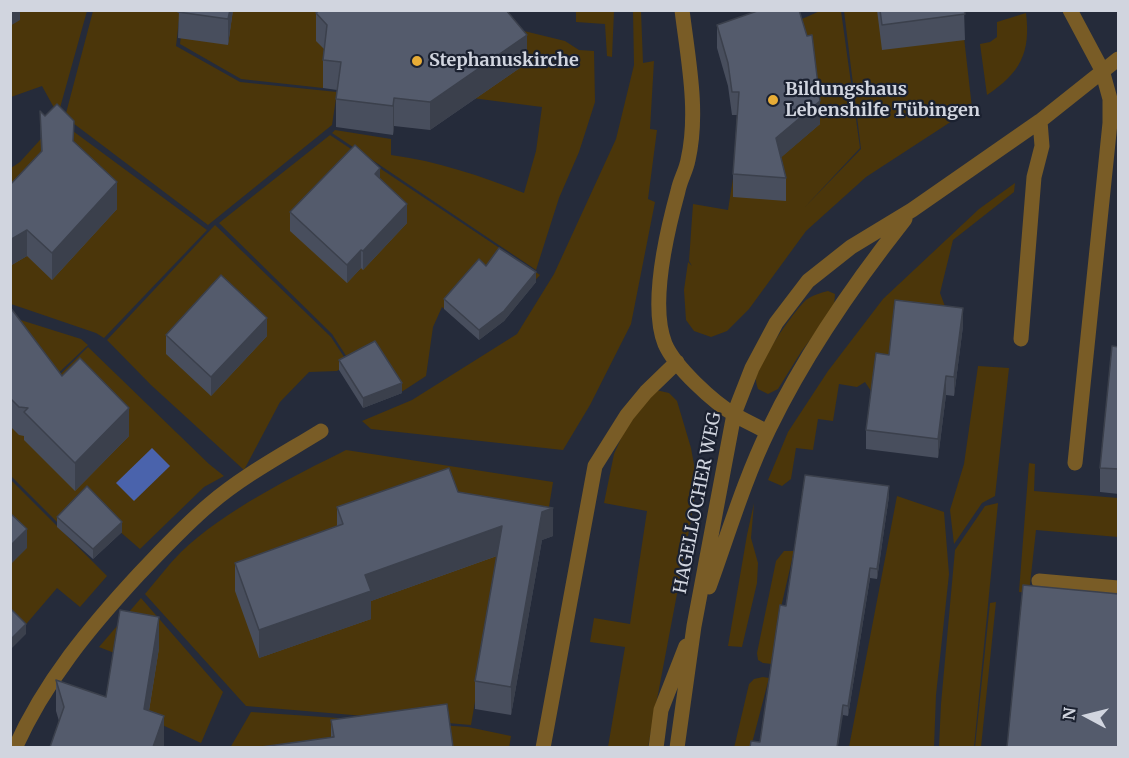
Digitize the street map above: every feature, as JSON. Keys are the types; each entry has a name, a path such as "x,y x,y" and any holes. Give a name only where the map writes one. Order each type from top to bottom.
{"street":[{"path":"682,10 692,116 688,160 678,188 667,238 659,294 660,320 665,344 677,362 694,380 734,414 767,432"},
{"path":"1070,10 1102,70 1110,99 1110,123 1075,463"},
{"name":"HAGELLOCHER WEG","path":"677,747 694,626 734,414 752,368 776,323 808,281 851,247 912,210 1040,121 1102,70 1119,59"},
{"path":"1021,339 1034,177 1042,146 1040,121"},
{"name":"HAGELLOCHER WEG","path":"656,747 662,710 671,682 767,432 792,383 822,334 865,269 912,210"},
{"path":"543,747 595,466 627,415 646,392 677,362"},
{"path":"15,747 30,715 51,681 86,634 166,545 210,504 243,479 321,431"},
{"path":"1039,581 1119,588"}],"shaded area":[{"path":"11,11 87,11 58,115 42,86 11,97"},
{"path":"93,11 180,11 176,46 240,82 337,92 332,125 208,225 65,117"},
{"path":"184,11 333,11 323,88 241,79 180,44"},
{"path":"576,11 614,11 612,57 607,56 605,24 576,22"},
{"path":"633,11 641,11 643,63 654,61 650,129 657,130 648,199 655,202 631,324 590,405 563,450 371,429 362,421 412,400 517,334 554,274 616,139 634,65"},
{"path":"820,11 841,11 860,148 804,208 861,149 844,11 961,11 972,108 866,177 806,231 749,309 727,331 711,337 694,331 686,320 684,290 688,262 692,266 689,261 693,204 728,210 734,172 795,22"},
{"path":"1026,13 1027,40 1021,61 1008,79 987,95 980,44 990,42 997,37 997,22"},
{"path":"502,22 524,31 565,41 579,50 594,51 595,102 579,152 559,198 536,270 332,133 335,130 391,139 391,155 459,170 524,193 536,151 542,107 472,98"},
{"path":"58,120 207,230 104,338 96,333 11,304 11,168 20,162"},
{"path":"330,135 540,275 501,318 479,336 442,307 433,327 426,376 403,391 363,407 352,365 332,334 219,223"},
{"path":"1015,183 1014,192 953,240 940,293 952,325 889,373 873,394 865,382 857,387 839,384 833,421 818,419 813,450 796,448 791,479 782,486 768,480 788,432 828,371 883,299 979,209"},
{"path":"215,225 331,337 348,363 337,371 309,372 280,402 244,470 151,385 107,340"},
{"path":"828,291 835,294 834,308 801,352 778,389 768,394 758,389 756,380 762,363 785,326 806,300"},
{"path":"11,317 81,339 88,345 11,418"},
{"path":"88,347 224,476 204,487 140,549 118,530 92,557 11,476 11,423"},
{"path":"978,366 1009,368 995,496 982,503 954,544 950,510 964,464"},
{"path":"656,390 669,393 677,401 691,448 697,481 648,747 608,747 625,647 590,642 594,618 630,624 647,511 604,503 614,454 626,427"},
{"path":"346,450 553,482 545,532 505,526 471,725 246,706 145,594 181,552 218,522 260,495"},
{"path":"1029,463 1035,464 1034,491 1118,498 1118,537 1036,530 1029,593 1019,592"},
{"path":"10,479 107,576 80,607 57,588 22,629 11,618"},
{"path":"897,496 944,512 949,574 936,695 934,747 849,747"},
{"path":"754,503 751,538 758,563 757,583 742,647 728,646 747,535"},
{"path":"998,503 974,747 939,747 955,550 985,506"},
{"path":"784,551 794,551 779,616 772,664 763,663 758,660 757,653 776,561"},
{"path":"141,598 223,692 201,743 115,703 122,656 99,647"},
{"path":"996,602 981,747 975,747 990,603"},
{"path":"769,678 751,747 734,748 749,684 754,679"},
{"path":"251,712 468,727 511,736 509,748 230,748"}],"water":[{"path":"152,448 170,466 134,501 116,483"}],"building":[{"path":"179,10 230,10 228,19 178,12"},
{"name":"Stephanuskirche","path":"320,10 506,10 527,35 430,102 394,98 393,106 336,99 341,62 323,60 327,25 316,13"},
{"name":"Bildungshaus Lebenshilfe Tübingen","path":"760,10 799,10 807,36 812,35 820,101 776,138 786,178 733,174 739,92 732,92 728,63 717,25"},
{"path":"880,10 964,10 965,14 882,25"},
{"path":"57,104 74,121 73,141 117,182 52,253 27,230 10,240 10,185 42,151 40,111 45,116"},
{"path":"355,145 380,168 375,174 407,204 347,265 290,212"},
{"path":"499,248 536,272 504,311 479,330 444,299 479,259 486,266"},
{"path":"221,275 267,318 211,377 166,335"},
{"path":"895,300 963,308 954,377 946,376 938,439 866,430 876,353 889,355"},
{"path":"10,307 62,376 80,358 129,408 75,463 24,412 28,408 19,407 10,398"},
{"path":"375,341 402,383 363,398 339,360"},
{"path":"1112,346 1119,347 1119,469 1100,468"},
{"path":"449,468 458,492 553,508 542,512 511,687 475,681 502,526 365,575 371,591 259,630 235,563 343,524 337,507"},
{"path":"805,475 889,486 877,569 870,568 848,706 843,705 837,747 750,747 751,741 760,742 780,605 786,606"},
{"path":"87,486 122,522 93,549 57,517"},
{"path":"10,513 27,529 10,546"},
{"path":"1023,585 1119,594 1119,747 1007,747"},
{"path":"10,608 26,624 10,640"},
{"path":"120,610 159,617 144,709 164,716 153,747 50,747 64,707 56,680 106,697"},
{"path":"447,704 453,747 261,747 334,737 331,720"}],"place":[{"name":"Stephanuskirche","path":"417,61"},
{"name":"Bildungshaus Lebenshilfe Tübingen","path":"773,100"}]}
